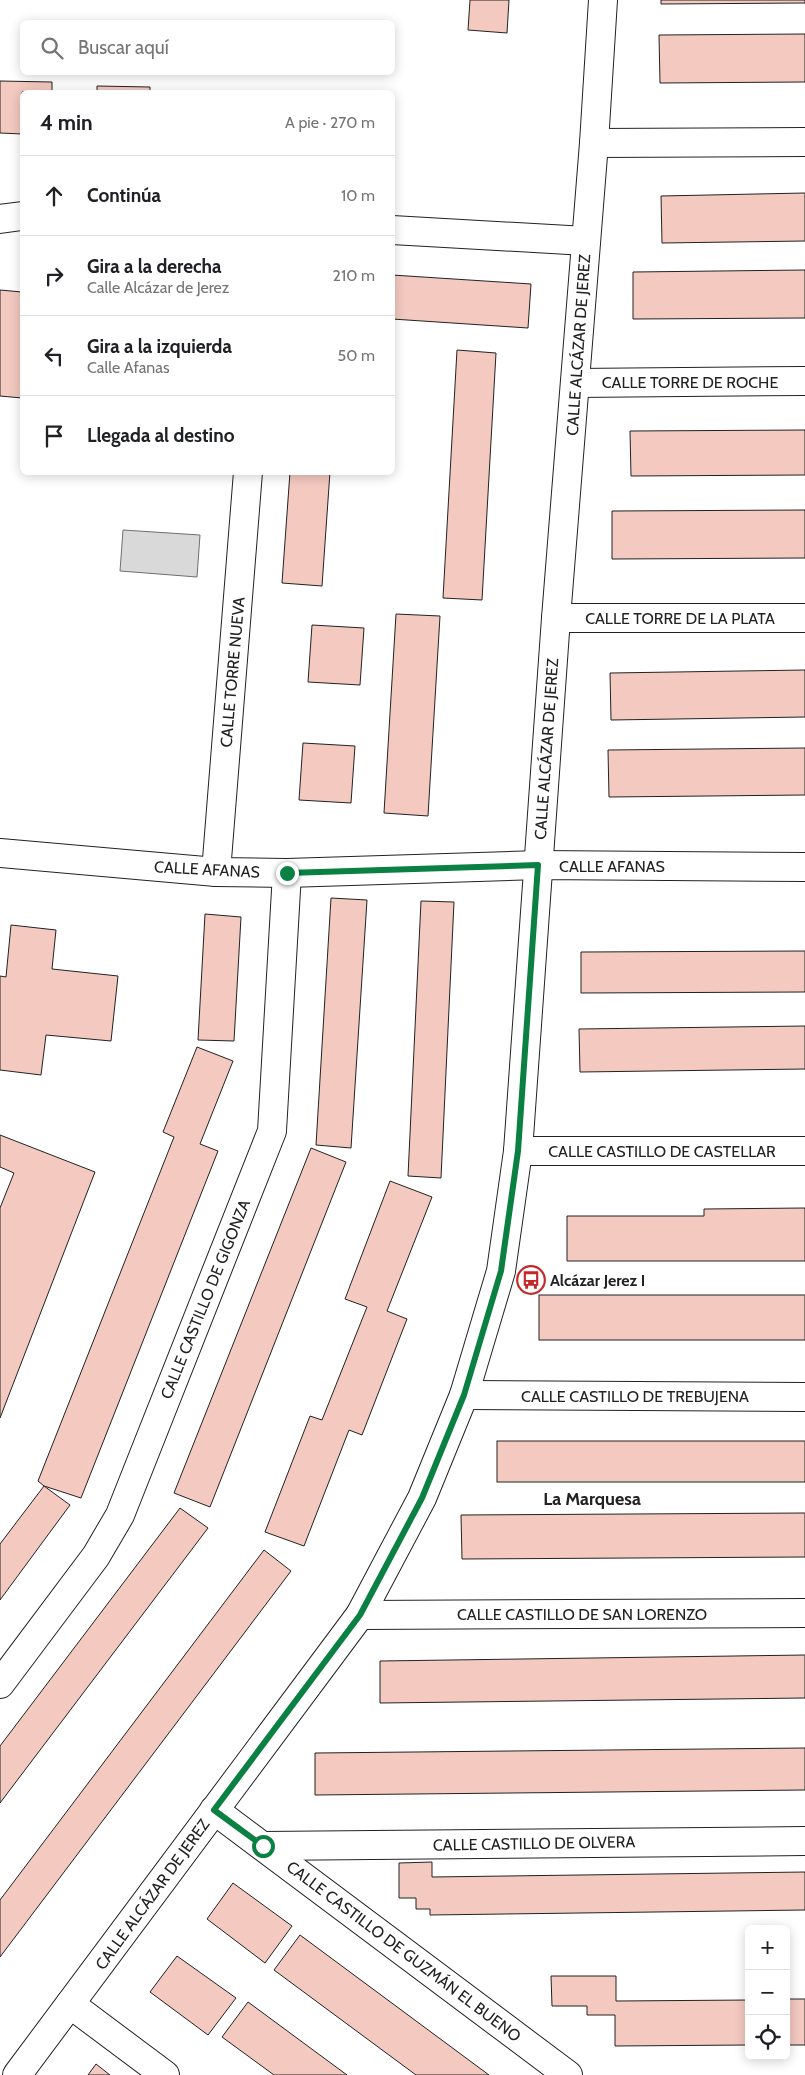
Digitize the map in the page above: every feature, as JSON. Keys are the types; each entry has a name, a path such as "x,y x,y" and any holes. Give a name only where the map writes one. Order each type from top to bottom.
{"street":[{"name":"CALLE ALCÁZAR DE JEREZ","path":"17,2075 360,1615 422,1498 464,1395 501,1271 518,1151 556,618 594,143 603,0"},
{"path":"594,143 805,142"},
{"path":"0,219 20,216"},
{"path":"395,230 586,241"},
{"name":"CALLE TORRE DE ROCHE","path":"575,383 805,381"},
{"name":"CALLE TORRE NUEVA","path":"216,872 248,475"},
{"name":"CALLE TORRE DE LA PLATA","path":"556,618 805,618"},
{"name":"CALLE AFANAS","path":"0,853 216,872 287,873 538,865 805,867"},
{"name":"CALLE CASTILLO DE GIGONZA","path":"0,1684 96,1556 120,1515 272,1131 287,873"},
{"name":"CALLE CASTILLO DE CASTELLAR","path":"518,1151 805,1151"},
{"name":"CALLE CASTILLO DE TREBUJENA","path":"464,1395 805,1397"},
{"name":"CALLE CASTILLO DE SAN LORENZO","path":"360,1615 805,1613"},
{"name":"CALLE CASTILLO DE GUZMÁN EL BUENO","path":"214,1810 568,2075"},
{"name":"CALLE CASTILLO DE OLVERA","path":"263,1846 805,1841"},
{"path":"70,2004 165,2075"}],"shaded area":[{"path":"123,530 200,535 197,577 120,571"}],"building":[{"path":"470,0 509,0 507,33 468,30"},
{"path":"661,0 805,0 805,3 661,4"},
{"path":"805,34 805,82 660,83 659,35"},
{"path":"0,81 52,82 52,90 20,90 20,134 0,133"},
{"path":"97,86 150,87 150,90 97,90"},
{"path":"805,193 805,241 662,243 661,196"},
{"path":"805,270 805,318 633,319 633,272"},
{"path":"395,275 531,284 528,328 395,319"},
{"path":"0,290 20,292 20,398 0,396"},
{"path":"457,350 496,353 482,600 443,598"},
{"path":"805,430 805,475 631,476 630,431"},
{"path":"290,475 330,475 322,586 282,583"},
{"path":"805,510 805,558 612,559 612,511"},
{"path":"396,614 440,616 428,816 384,813"},
{"path":"312,625 364,628 360,685 308,682"},
{"path":"805,670 805,717 611,720 610,673"},
{"path":"303,743 355,746 351,803 299,800"},
{"path":"805,748 805,795 609,797 608,750"},
{"path":"331,898 367,900 351,1148 316,1145"},
{"path":"421,901 454,902 441,1178 408,1176"},
{"path":"205,914 241,917 234,1041 198,1040"},
{"path":"11,925 56,930 52,969 118,976 111,1041 46,1035 41,1075 0,1070 0,976 6,977"},
{"path":"805,951 805,992 581,993 581,952"},
{"path":"805,1026 805,1069 580,1072 579,1029"},
{"path":"197,1047 233,1061 200,1144 218,1151 81,1498 44,1486 38,1481 174,1137 163,1132"},
{"path":"0,1135 95,1172 0,1418 0,1208 14,1173 0,1167"},
{"path":"311,1148 346,1162 210,1507 174,1493"},
{"path":"390,1181 432,1197 387,1311 407,1319 362,1435 349,1430 304,1546 265,1532 310,1416 322,1420 367,1307 345,1299"},
{"path":"805,1208 805,1261 567,1261 567,1216 704,1216 704,1209"},
{"path":"539,1295 805,1295 805,1340 539,1340"},
{"path":"497,1441 805,1441 805,1482 497,1482"},
{"path":"44,1486 70,1505 0,1600 0,1544"},
{"path":"180,1508 208,1528 0,1803 0,1746"},
{"path":"805,1513 805,1557 462,1559 461,1515"},
{"path":"264,1550 291,1571 0,1957 0,1900"},
{"path":"805,1655 805,1698 380,1703 380,1661"},
{"path":"805,1748 805,1790 315,1795 315,1753"},
{"path":"432,1862 432,1877 805,1872 805,1910 430,1915 430,1909 416,1909 416,1898 399,1898 399,1863"},
{"path":"233,1883 292,1926 265,1963 207,1919"},
{"path":"300,1935 489,2075 416,2075 274,1970"},
{"path":"177,1956 236,1998 208,2035 150,1992"},
{"path":"551,1976 616,1976 616,2001 745,2000 745,2045 615,2046 615,2015 587,2015 587,2006 552,2006"},
{"path":"790,1999 805,1999 805,2045 790,2045"},
{"path":"248,2002 347,2075 274,2075 222,2037"},
{"path":"96,2064 110,2075 88,2075"}],"place":[{"name":"Alcázar Jerez I","path":"531,1280"}],"district":[{"name":"La Marquesa","path":"592,1499"}],"route":[{"path":"263,1846 214,1810 360,1615 422,1498 464,1395 501,1271 518,1151 538,865 287,873"}]}
